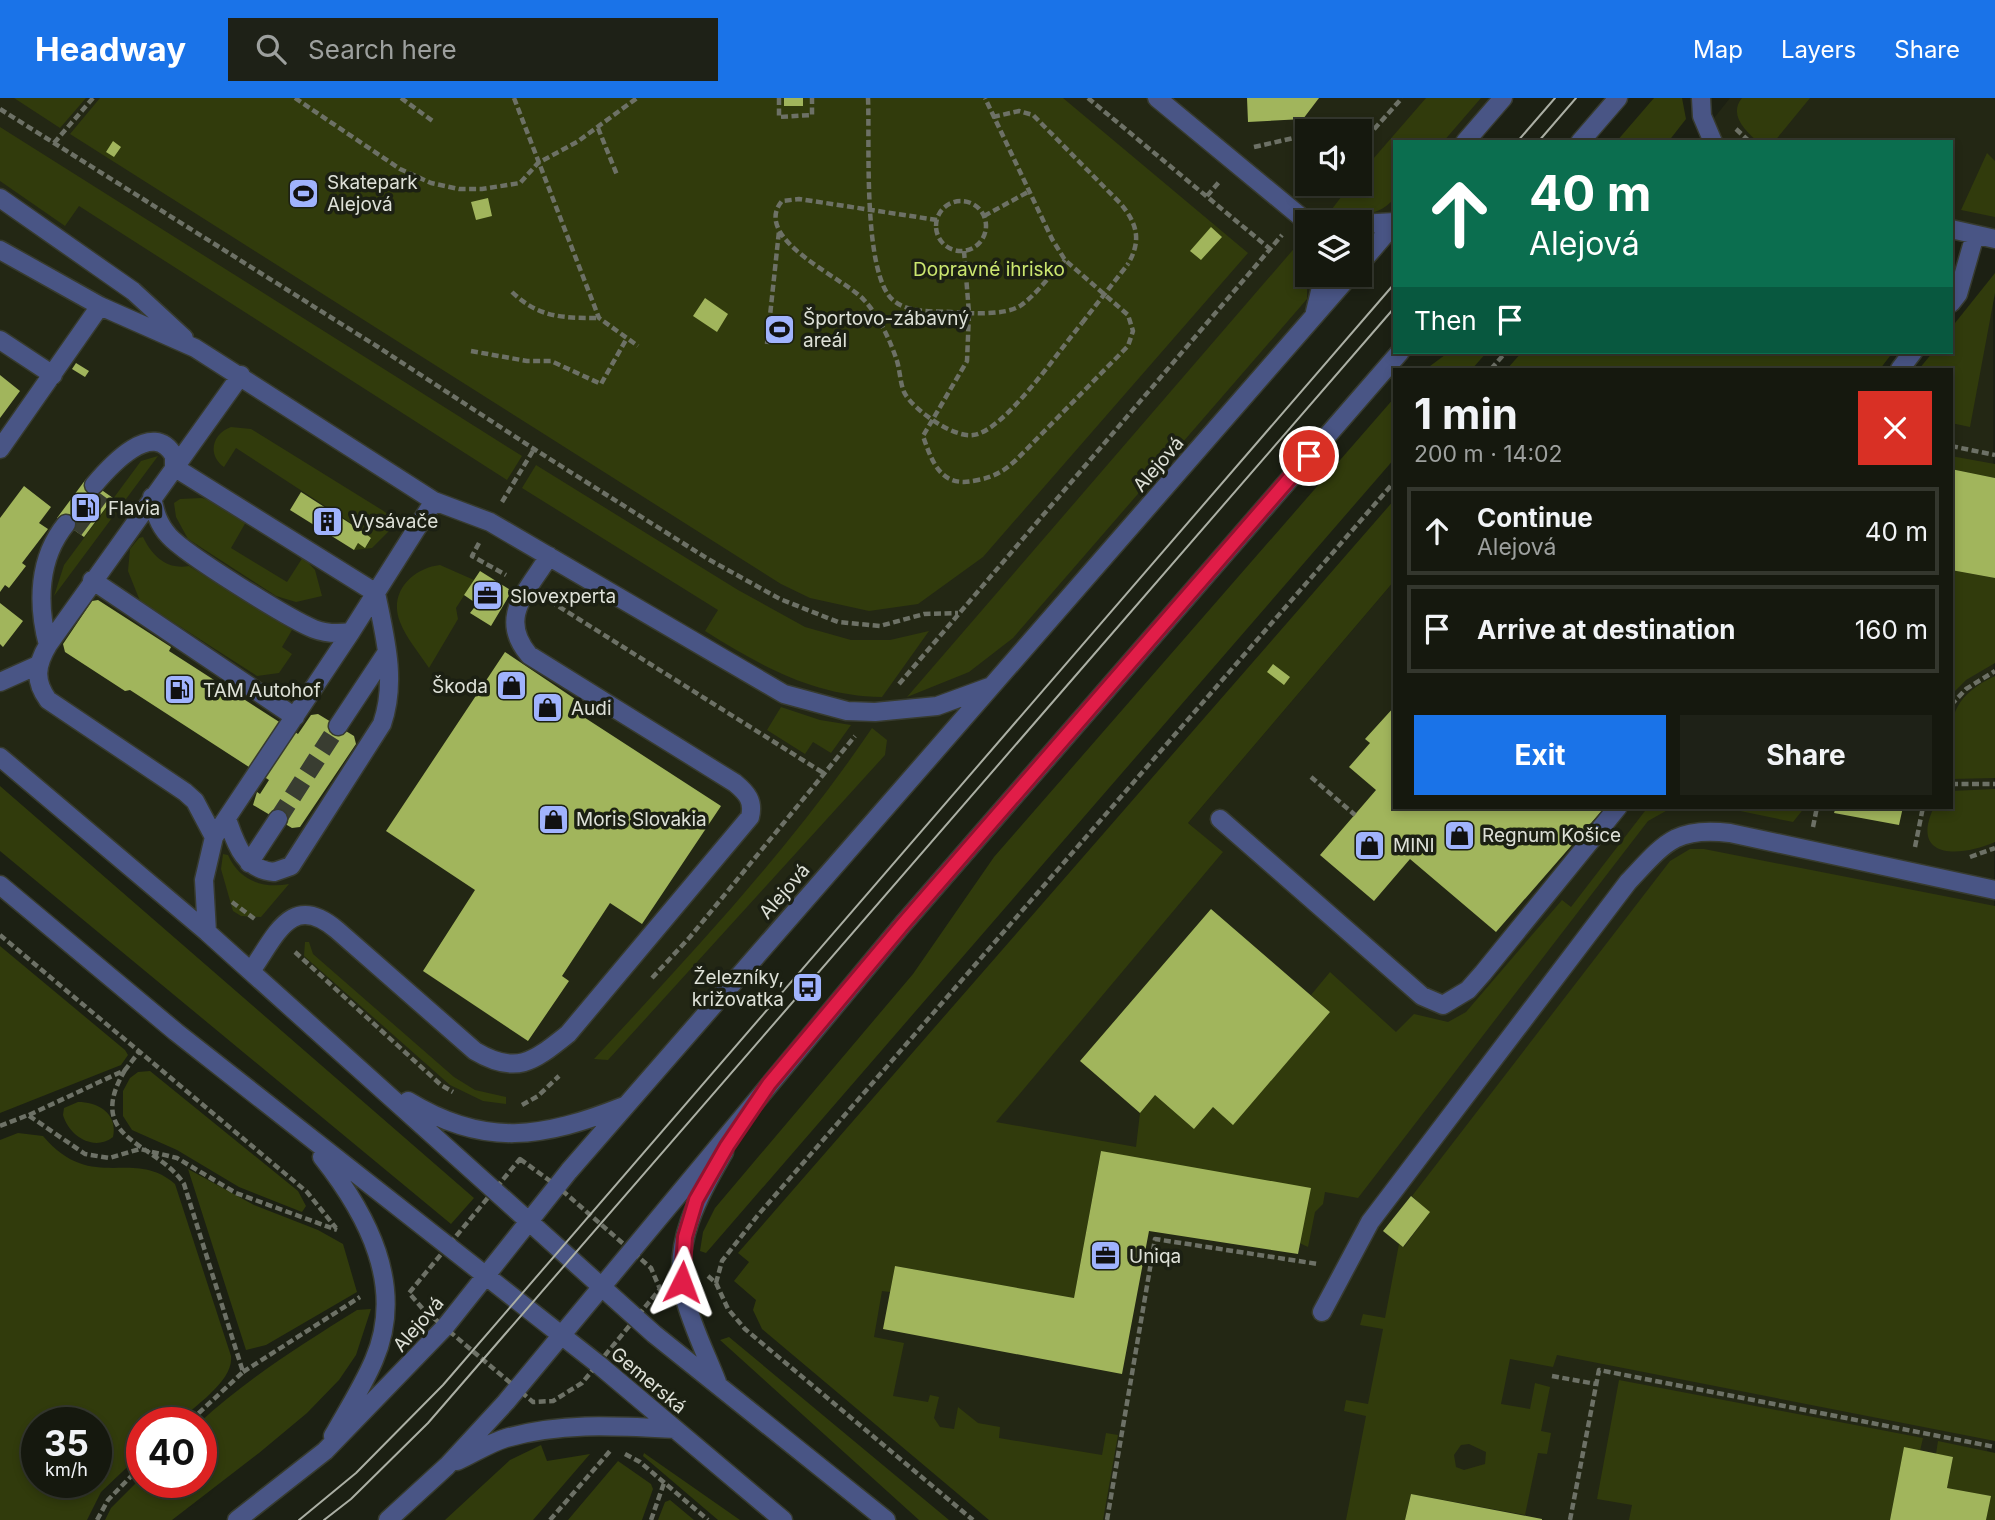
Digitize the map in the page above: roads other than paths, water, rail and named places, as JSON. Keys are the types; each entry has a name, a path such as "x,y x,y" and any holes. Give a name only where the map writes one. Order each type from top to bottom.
{"street":[{"path":"1157,98 1295,211"},
{"path":"1467,140 1503,98"},
{"path":"1582,140 1618,98"},
{"path":"1701,98 1702,116 1712,140"},
{"path":"0,198 133,291 195,348"},
{"path":"1372,224 1393,223"},
{"path":"1372,250 1393,225"},
{"path":"1953,229 1995,239"},
{"path":"1953,300 1958,294 1975,234"},
{"path":"0,250 100,306 195,348 434,501 490,522 784,694 847,711 875,712 937,706 992,686"},
{"path":"1313,318 1321,287"},
{"name":"Alejová","path":"237,1520 325,1451 445,1327 530,1220 627,1105 1340,287"},
{"path":"0,449 100,306"},
{"path":"0,340 53,375"},
{"path":"388,1520 447,1466 506,1402 903,924 1398,354"},
{"path":"1901,368 1911,354"},
{"path":"214,837 195,801 185,792 48,700 38,684 38,665 48,645 92,580 241,375"},
{"path":"98,488 124,454 149,442 170,448 174,456 174,467"},
{"path":"174,467 376,593 387,652 390,697 382,724 291,866 274,872 249,863 239,850 227,819"},
{"path":"152,497 157,520 191,553 306,625 329,633 351,632"},
{"path":"207,932 204,880 214,837 351,632 434,501"},
{"path":"48,645 39,602 52,544 70,527"},
{"path":"251,971 294,915 305,913 320,916 475,1051 491,1061 522,1064 536,1060 568,1034 750,817 750,798 735,783 529,655 519,643 514,631 516,610 549,556"},
{"path":"92,580 295,717"},
{"path":"338,726 387,652"},
{"path":"0,682 38,665"},
{"path":"0,757 207,932 372,1079 438,1118 485,1133 551,1131 627,1105"},
{"path":"1220,819 1422,996 1443,1005 1468,990 1616,809"},
{"path":"249,863 278,819"},
{"path":"1322,1312 1370,1222 1629,882 1672,837 1705,830 1730,833 1995,890"},
{"path":"0,885 304,1135 343,1183 364,1216 379,1260 386,1294 384,1329 375,1359 325,1451"},
{"name":"Gemerská","path":"372,1079 654,1334 886,1520"},
{"name":"Gemerská","path":"717,1382 684,1296 682,1282 685,1237 696,1200 727,1146 769,1084"},
{"name":"Gemerská","path":"304,1135 561,1335 783,1520"},
{"path":"447,1466 504,1439 557,1427 582,1424 675,1429"}],"tunnel":[{"path":"74,530 103,491"},
{"path":"278,819 338,726"}],"tram line":[{"path":"1519,140 1555,98"},
{"path":"1540,140 1576,98"},
{"path":"299,1520 356,1473 443,1385 1393,285"},
{"path":"324,1520 351,1499 428,1423 1393,309"}],"place":[{"name":"Skatepark Alejová","path":"304,193"},
{"name":"Športovo-zábavný areál","path":"780,329"},
{"name":"Flavia","path":"85,508"},
{"name":"Vysávače","path":"328,521"},
{"name":"Slovexperta","path":"487,596"},
{"name":"Škoda","path":"511,686"},
{"name":"TAM Autohof","path":"180,690"},
{"name":"Audi","path":"548,708"},
{"name":"Moris Slovakia","path":"553,819"},
{"name":"Regnum Košice","path":"1459,835"},
{"name":"MINI","path":"1370,845"},
{"name":"Železníky, križovatka","path":"807,988"},
{"name":"Uniqa","path":"1106,1256"}],"park label":[{"name":"Dopravné ihrisko","path":"989,269"}]}
